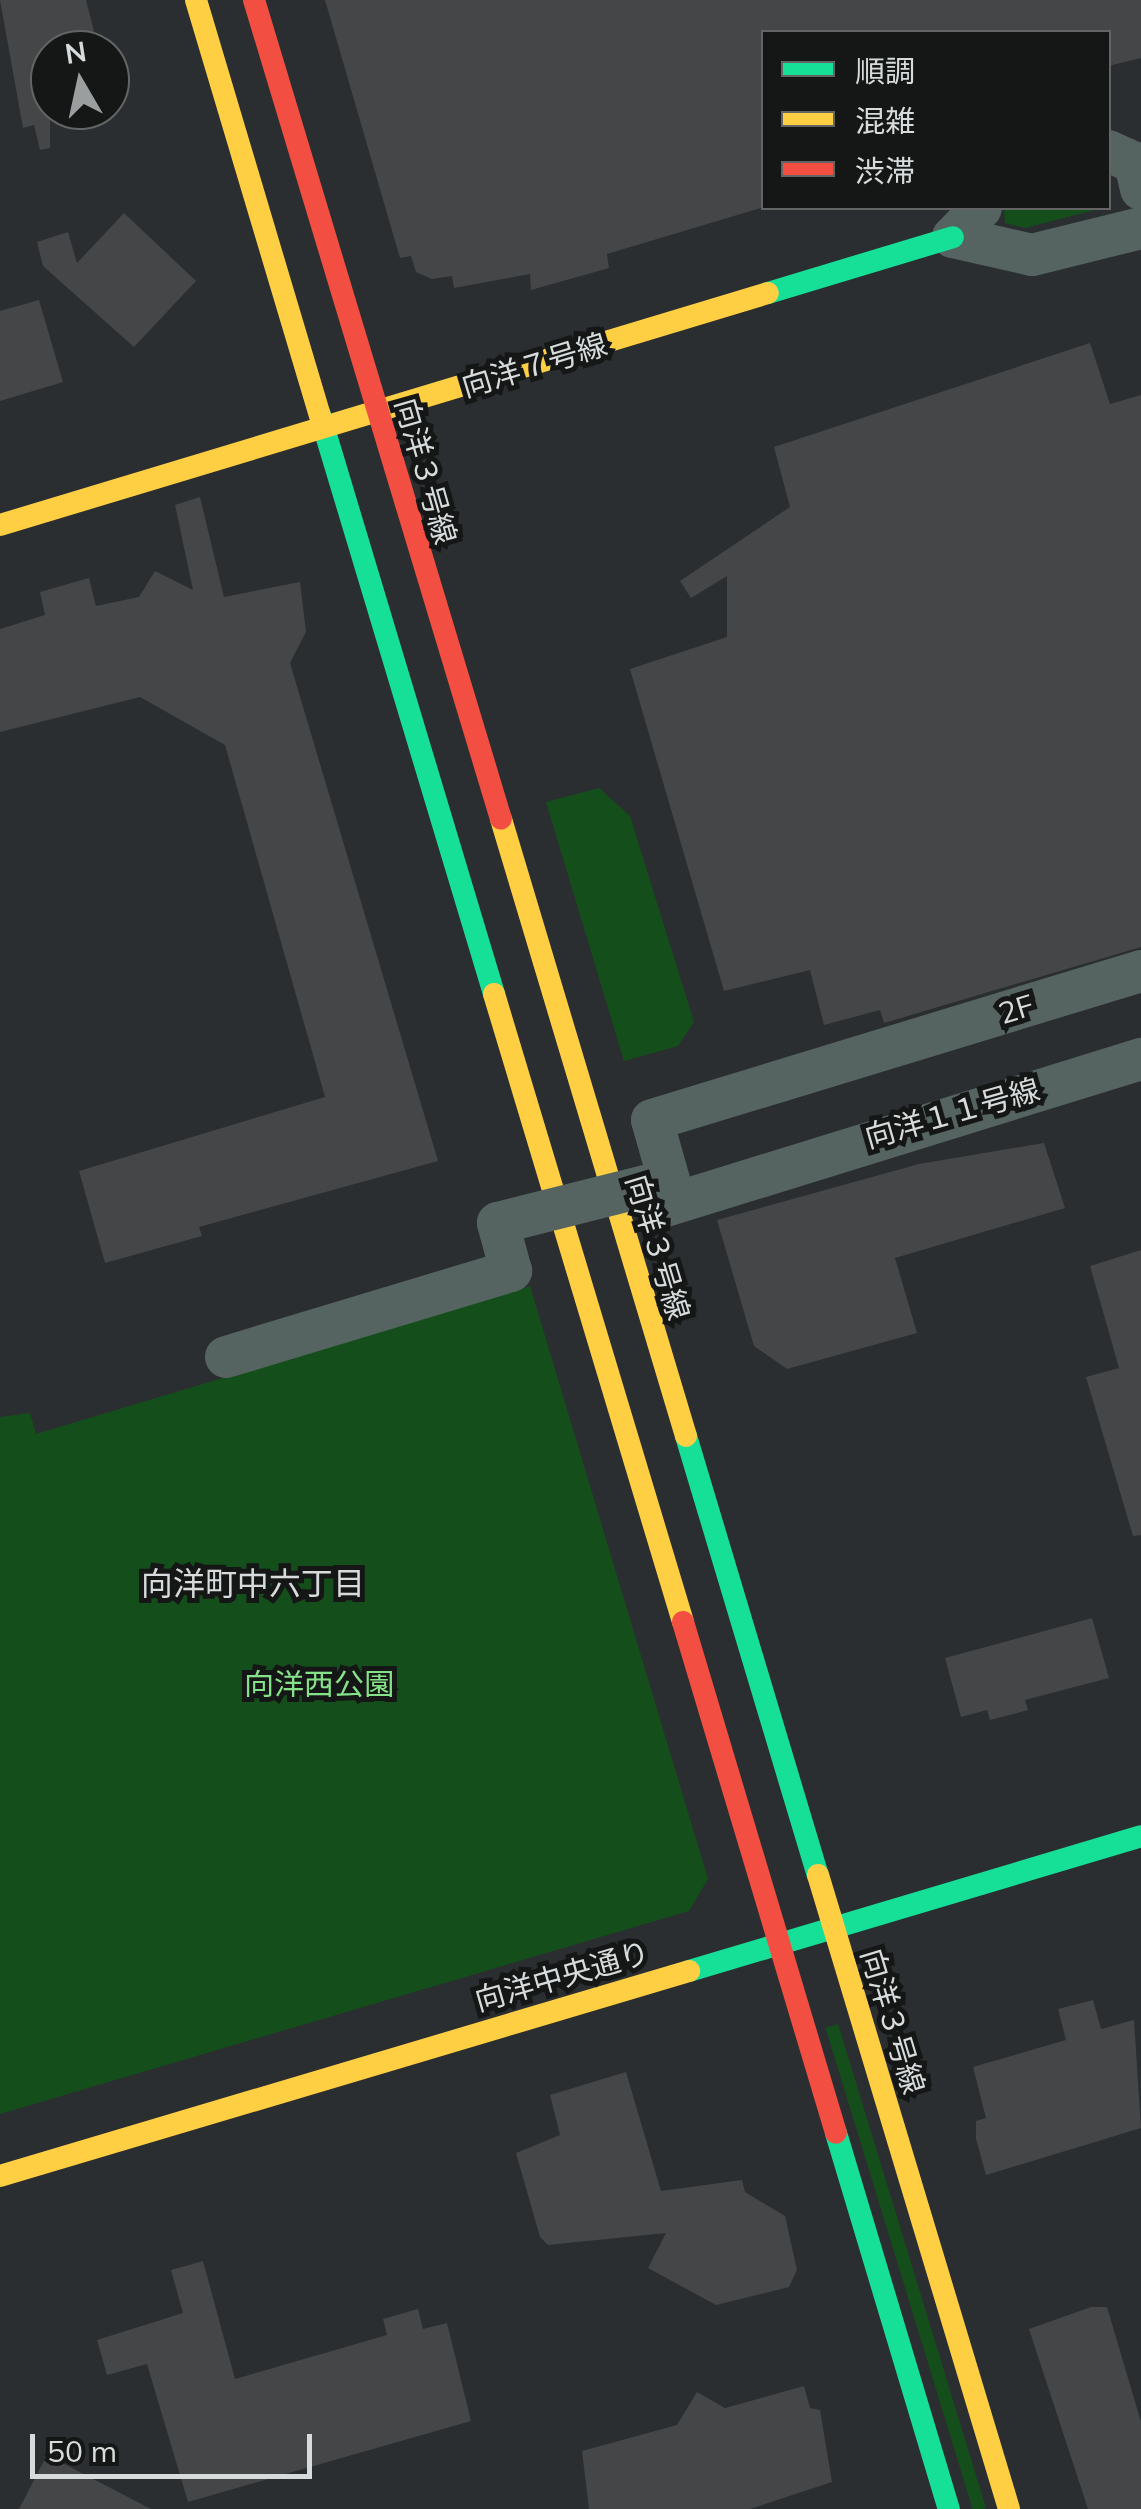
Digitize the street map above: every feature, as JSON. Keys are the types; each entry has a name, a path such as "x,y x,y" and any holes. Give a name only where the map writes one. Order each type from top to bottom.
{"street":[{"path":"196,0 949,2509"},
{"name":"向洋３号線","path":"254,0 1009,2509"},
{"path":"1111,152 1135,164 1141,189"},
{"name":"向洋７号線","path":"0,525 967,222 1032,255 1141,228"},
{"name":"2F","path":"662,1194 652,1120 1141,971"},
{"name":"向洋１１号線","path":"226,1357 511,1272 498,1222 662,1194 832,1158 832,1148 1141,1060"},
{"name":"向洋中央通り","path":"0,2176 1141,1836"}],"green space":[{"path":"1004,210 1094,210 1025,228 1005,223"},
{"path":"599,788 630,816 694,1022 678,1046 624,1061 546,802"},
{"name":"向洋西公園","path":"530,1286 708,1879 689,1911 0,2114 0,1417 30,1413 36,1434"},
{"path":"838,2024 986,2508 973,2509 826,2028"}],"building":[{"path":"0,0 86,0 94,30 30,30 30,126 23,128"},
{"path":"325,0 1141,0 1141,58 1111,65 1111,30 761,30 761,208 607,254 609,268 531,290 530,274 454,288 452,276 432,279 416,272 411,256 400,258"},
{"path":"35,130 50,130 50,148 40,150"},
{"path":"124,213 196,281 134,347 43,266 37,242 68,232 77,263"},
{"path":"39,300 63,382 0,401 0,311"},
{"path":"1090,343 1110,404 1141,395 1141,947 884,1023 880,1010 824,1025 810,970 724,991 630,669 727,637 727,576 691,598 680,581 790,507 774,447"},
{"path":"200,497 224,597 300,582 306,632 290,663 438,1161 199,1227 202,1236 105,1263 79,1171 325,1097 225,745 140,697 0,732 0,629 45,615 40,592 89,578 96,606 139,597 155,571 193,590 175,505"},
{"path":"1044,1143 1065,1208 895,1258 917,1333 787,1369 754,1346 717,1220 919,1164"},
{"path":"1141,1250 1141,1535 1133,1536 1086,1377 1119,1368 1090,1266"},
{"path":"1092,1618 1109,1678 1025,1700 1028,1710 990,1720 987,1710 961,1717 945,1658"},
{"path":"1093,2000 1101,2029 1134,2020 1141,2128 986,2175 976,2139 976,2121 986,2118 973,2067 1066,2040 1058,2009"},
{"path":"626,2072 661,2191 742,2180 745,2192 785,2216 797,2270 789,2287 716,2305 648,2268 666,2233 548,2245 540,2237 516,2153 560,2135 550,2095"},
{"path":"203,2261 235,2379 387,2335 383,2319 418,2309 423,2329 447,2323 471,2421 188,2502 147,2364 107,2375 97,2340 183,2313 171,2270"},
{"path":"1091,2307 1107,2307 1141,2422 1141,2509 1088,2509 1029,2329"},
{"path":"804,2386 810,2408 820,2410 832,2482 750,2509 589,2509 582,2451 677,2425 697,2392 725,2408"},
{"path":"47,2455 151,2509 19,2509"}],"traffic: fast":[{"path":"768,293 953,237"},
{"path":"320,415 494,994"},
{"path":"686,1436 818,1875"},
{"path":"689,1971 1141,1836"},
{"path":"836,2133 949,2509"}],"traffic: slow":[{"path":"196,0 320,415"},
{"path":"0,525 768,293"},
{"path":"501,819 686,1436"},
{"path":"494,994 683,1622"},
{"path":"818,1875 1009,2509"},
{"path":"0,2176 689,1971"}],"traffic: jam":[{"path":"254,0 501,819"},
{"path":"683,1622 836,2133"}],"district":[{"name":"向洋町中六丁目","path":"253,1583"}]}
